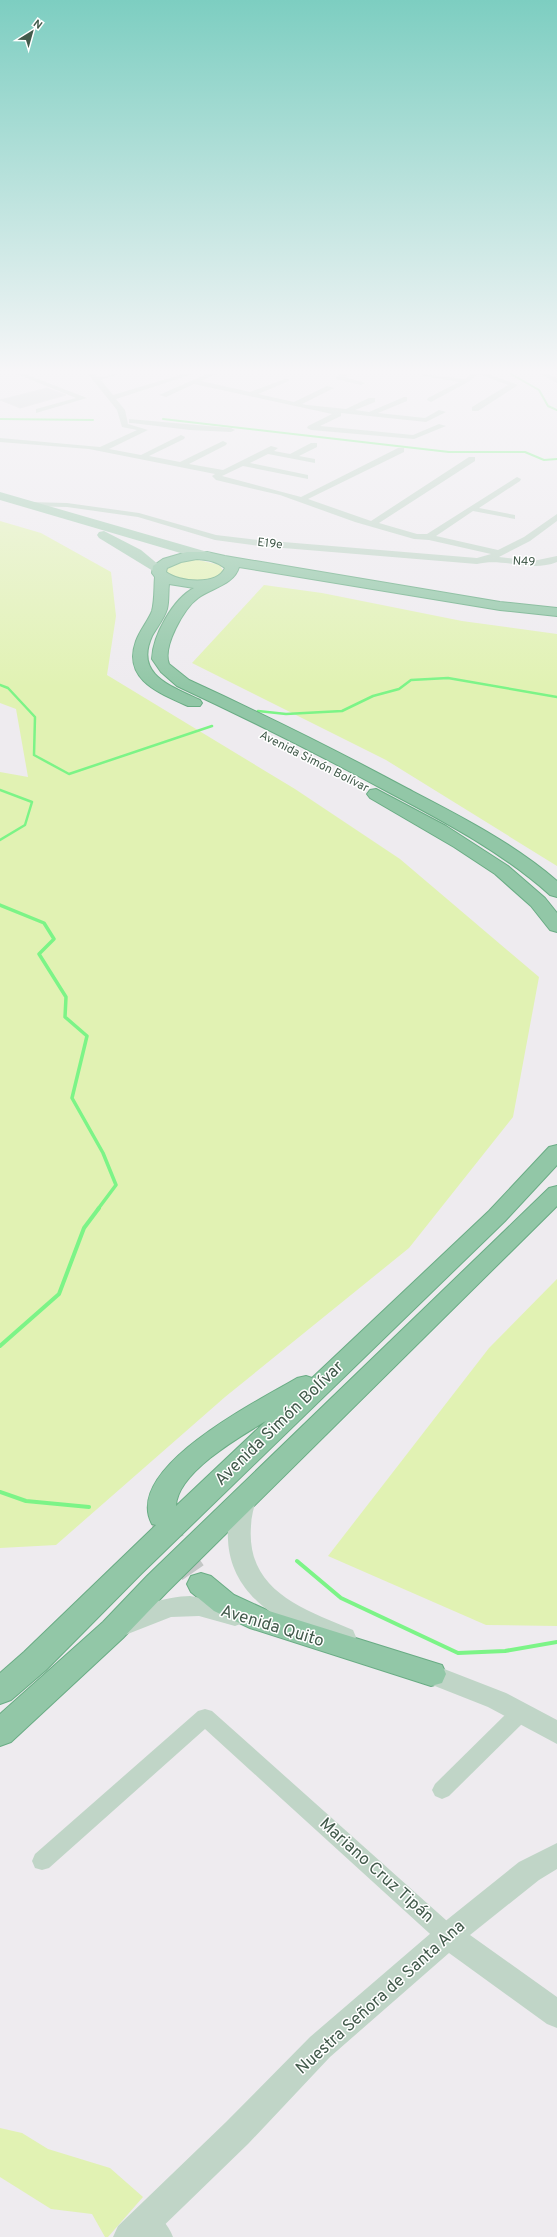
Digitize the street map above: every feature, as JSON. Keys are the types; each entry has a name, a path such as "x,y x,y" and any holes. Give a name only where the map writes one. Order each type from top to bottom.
{"highway":[{"path":"222,560 232,567 232,572 218,581 185,584 160,573 166,562 174,559 212,553 351,580"},
{"path":"200,554 222,560 493,604 557,612"},
{"name":"Avenida Simón Bolívar","path":"160,573 159,610 143,640 139,653 139,665 145,675 162,687 354,781 465,846 510,878 538,902 557,926"},
{"name":"Avenida Simón Bolívar","path":"557,620 523,616 305,579 265,576 218,581 191,596 166,635 161,645 160,658 163,666 183,683 320,747 449,817 546,881 557,891"},
{"name":"Avenida Simón Bolívar","path":"0,1691 36,1661 131,1566 497,1216 557,1152"},
{"name":"Avenida Simón Bolívar","path":"0,1733 113,1630 157,1584 557,1193"},
{"path":"162,1516 161,1502 165,1491 182,1467 193,1458 348,1359"},
{"path":"201,1584 224,1603 260,1620 431,1674"}],"main road":[{"path":"0,496 200,554"},
{"path":"0,503 103,535 136,553 160,573"}],"street":[{"path":"221,478 302,499 372,524 417,537 429,537 499,553"},
{"path":"302,499 343,478"},
{"path":"372,524 442,478"},
{"path":"429,537 474,509 517,479"},
{"name":"E19e","path":"29,504 67,505 139,515 229,539 285,546 477,561 490,558"},
{"path":"54,511 67,505"},
{"path":"474,509 512,517"},
{"path":"490,558 527,539 557,516"},
{"name":"N49","path":"490,558 515,562 548,563 557,559"},
{"name":"Avenida Quito","path":"245,1499 239,1527 240,1554 256,1588 270,1601 305,1620 431,1674 497,1700 557,1734"},
{"name":"Avenida Quito","path":"113,1630 163,1609 182,1606 204,1607 431,1674"},
{"path":"442,1790 520,1712"},
{"name":"Mariano Cruz Tipán","path":"42,1861 205,1717 448,1936 557,2014"},
{"name":"Nuestra Señora de Santa Ana","path":"145,2231 320,2047 448,1936 529,1871 557,1855"}],"green space":[{"path":"0,521 41,533 111,572 116,616 107,675 295,789 400,859 539,977 513,1117 409,1248 225,1397 56,1545 0,1548 0,772 28,777 16,709 0,703"},
{"path":"194,559 220,565 224,572 207,582 168,579 162,568 167,564"},
{"path":"264,585 322,593 462,621 557,634 557,866 386,760 192,663"},
{"path":"557,1279 557,1626 486,1625 328,1556 489,1348"},
{"path":"0,2128 22,2133 48,2149 110,2168 143,2197 108,2237 105,2237 92,2214 51,2209 0,2177"}],"waterway":[{"path":"258,711 286,714 342,711 373,696 399,689 411,680 448,678 557,697"},
{"path":"0,685 8,688 35,717 34,755 69,774 212,726"},
{"path":"0,790 32,802 25,825 0,840"},
{"path":"0,905 44,923 54,939 39,954 66,997 65,1017 87,1036 72,1098 103,1153 116,1185 98,1209"},
{"path":"0,1346 59,1294 84,1228 99,1208"},
{"path":"0,1492 26,1501 89,1507"},
{"path":"297,1561 341,1598 458,1653 505,1651 557,1642"}],"tunnel":[{"path":"162,1516 173,1544 201,1584"}]}
